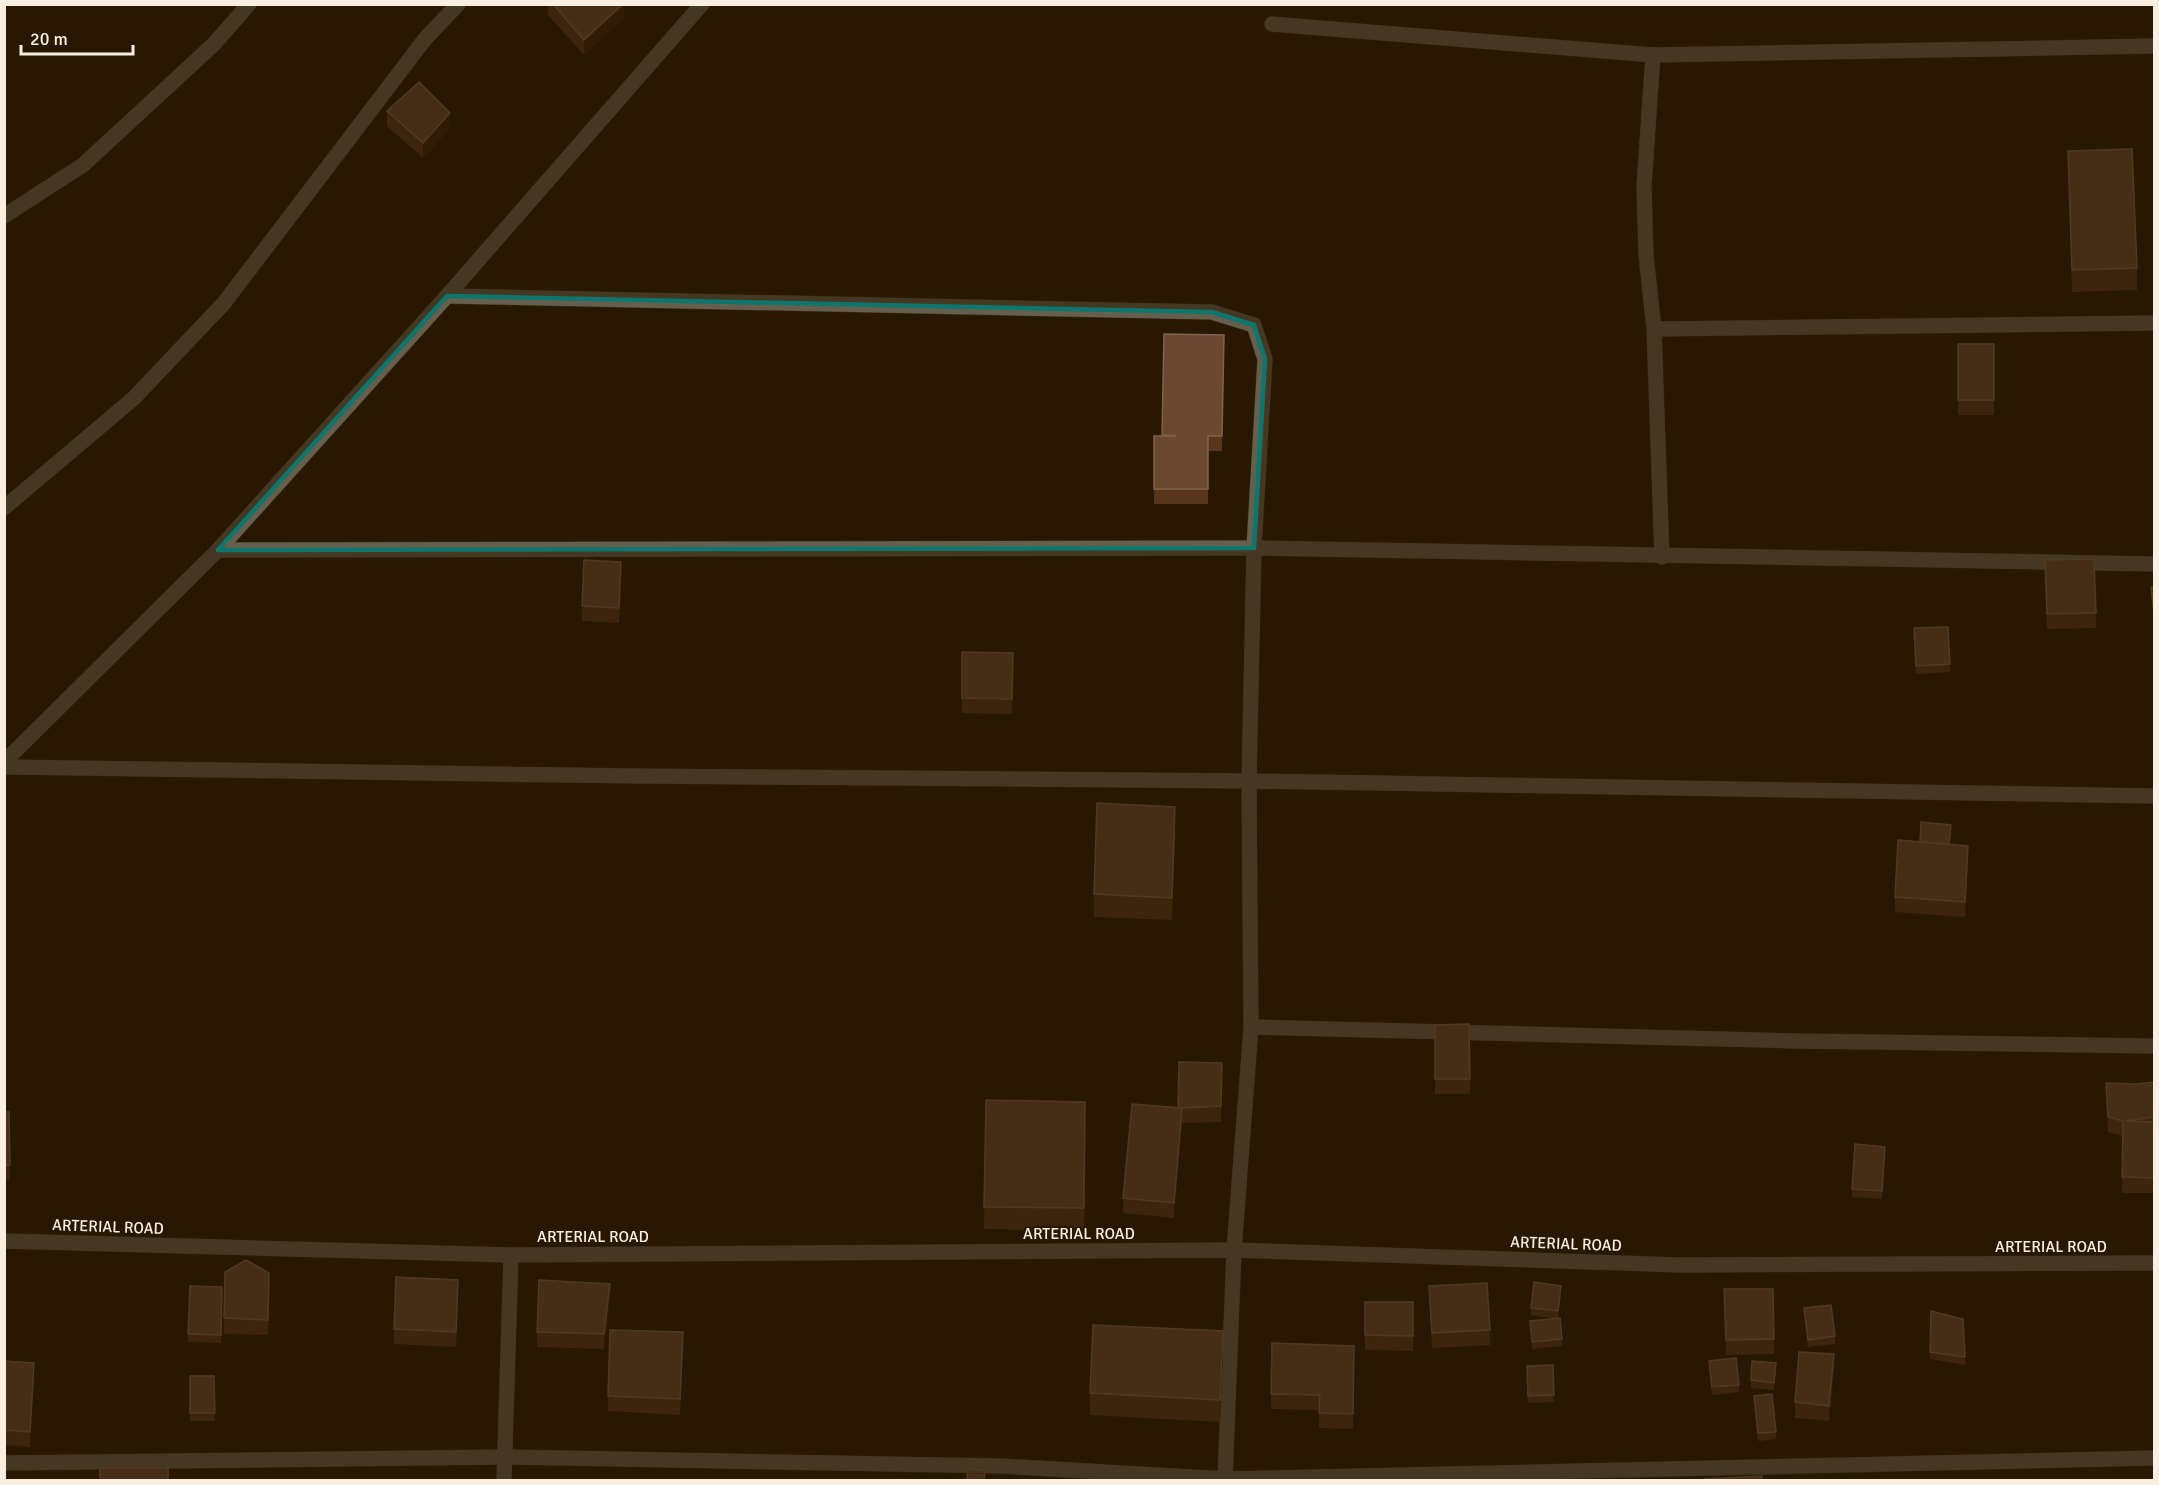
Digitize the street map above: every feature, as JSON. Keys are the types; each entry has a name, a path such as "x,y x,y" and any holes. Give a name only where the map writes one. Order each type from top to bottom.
{"street":[{"path":"4,216 83,165 214,44 249,4"},
{"path":"4,508 134,398 224,303 425,39 458,4"},
{"path":"4,762 218,550 447,296 702,4"},
{"path":"1272,24 1653,55 2154,46"},
{"path":"1653,55 1644,186 1646,255 1654,329 1662,556"},
{"path":"447,296 1212,312 1254,325 1265,359 1254,548 1249,781 1251,1027 1234,1250 1225,1480"},
{"path":"1654,329 2154,323"},
{"path":"218,550 1254,548 2154,564"},
{"path":"4,767 1249,781 2154,796"},
{"path":"1251,1027 1796,1041 2154,1046"},
{"name":"ARTERIAL ROAD","path":"4,1241 511,1255 1234,1250 1680,1265 2154,1263"},
{"path":"504,1480 511,1255"},
{"path":"4,1463 505,1457 1001,1466 1225,1480 2154,1458"}],"highlighted area":[{"path":"447,296 1212,312 1254,325 1265,359 1254,548 218,550"}],"building":[{"path":"553,4 623,4 584,40"},
{"path":"419,82 450,113 423,143 387,111"},
{"path":"2132,149 2137,268 2072,270 2068,151"},
{"path":"1164,334 1224,335 1222,436 1208,436 1208,489 1154,489 1154,436 1176,436 1162,435"},
{"path":"1958,344 1994,344 1994,400 1958,400"},
{"path":"2094,559 2096,613 2047,614 2045,560"},
{"path":"584,560 621,562 619,608 582,606"},
{"path":"2151,587 2154,587 2154,612"},
{"path":"1948,627 1950,664 1916,666 1914,628"},
{"path":"962,652 1013,653 1012,699 962,698"},
{"path":"1097,803 1175,807 1172,898 1094,894"},
{"path":"1921,822 1951,825 1949,844 1920,842"},
{"path":"1898,840 1968,846 1965,902 1895,897"},
{"path":"1469,1024 1470,1079 1435,1079 1435,1025"},
{"path":"1179,1062 1222,1063 1221,1106 1182,1108 1178,1105"},
{"path":"2154,1082 2154,1117 2126,1121 2154,1122 2154,1178 2122,1177 2123,1121 2108,1117 2106,1083"},
{"path":"986,1100 1085,1102 1084,1208 984,1207"},
{"path":"1132,1104 1182,1108 1174,1203 1123,1198"},
{"path":"4,1112 9,1112 10,1165 4,1165"},
{"path":"1855,1144 1885,1147 1882,1191 1852,1189"},
{"path":"246,1260 269,1273 268,1320 224,1318 225,1272"},
{"path":"396,1277 458,1280 456,1332 394,1329"},
{"path":"539,1280 610,1284 604,1334 537,1332"},
{"path":"1534,1282 1561,1286 1558,1311 1531,1308"},
{"path":"1487,1283 1490,1330 1432,1333 1429,1286"},
{"path":"190,1286 222,1287 221,1335 188,1334"},
{"path":"1724,1289 1773,1289 1774,1339 1726,1340"},
{"path":"1365,1302 1413,1302 1413,1336 1365,1335"},
{"path":"1831,1305 1835,1336 1808,1340 1804,1308"},
{"path":"1931,1311 1963,1319 1965,1357 1930,1352"},
{"path":"1560,1318 1562,1339 1532,1342 1530,1321"},
{"path":"1093,1325 1223,1331 1220,1400 1090,1393"},
{"path":"610,1330 683,1332 680,1399 608,1396"},
{"path":"1272,1343 1354,1346 1353,1414 1319,1413 1320,1395 1271,1394"},
{"path":"1799,1352 1834,1354 1829,1406 1795,1402"},
{"path":"1736,1358 1739,1385 1712,1387 1709,1361"},
{"path":"4,1361 34,1363 30,1432 4,1430"},
{"path":"1752,1361 1776,1363 1774,1383 1751,1380"},
{"path":"1553,1365 1554,1395 1528,1396 1527,1366"},
{"path":"190,1376 214,1376 215,1413 190,1413"},
{"path":"1772,1394 1776,1432 1758,1433 1754,1396"},
{"path":"100,1468 168,1468 168,1480 100,1480"},
{"path":"968,1469 985,1471 984,1480 967,1480"},
{"path":"1762,1476 1762,1480 1704,1480 1704,1479"}]}
